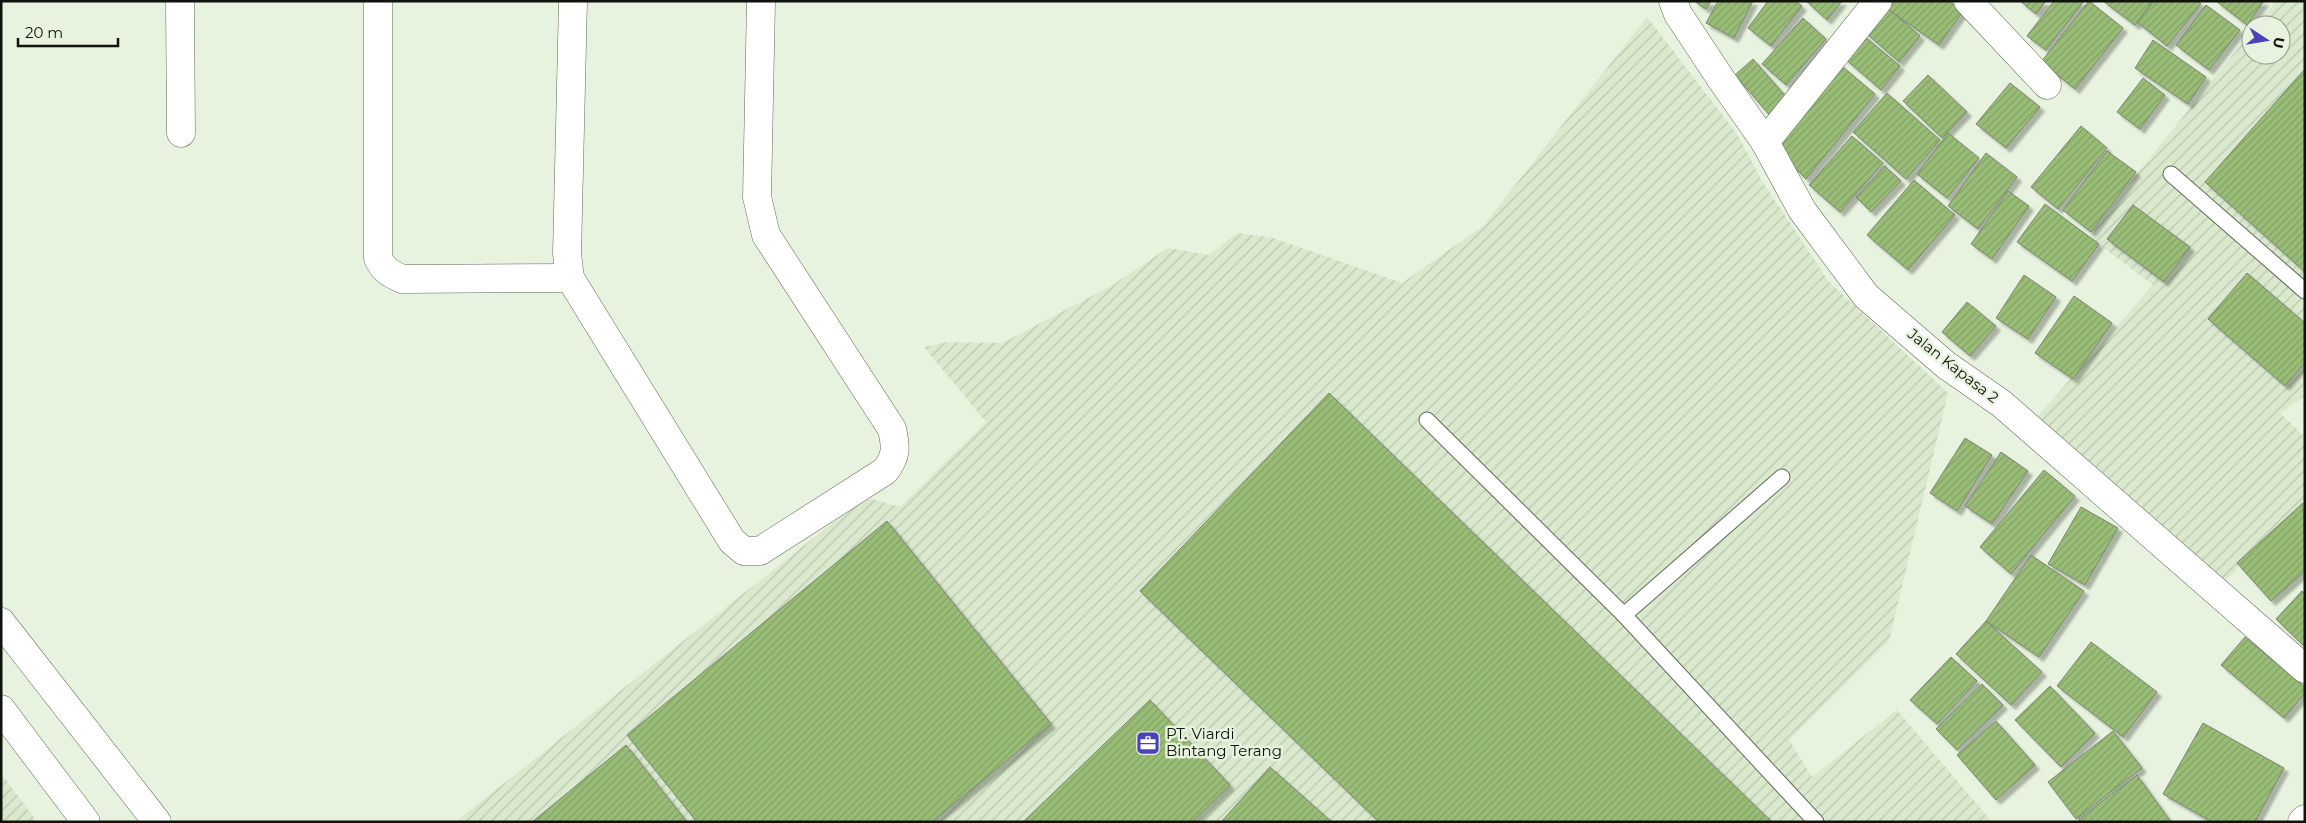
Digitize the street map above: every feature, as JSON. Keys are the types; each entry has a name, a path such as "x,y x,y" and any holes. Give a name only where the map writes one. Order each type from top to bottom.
{"street":[{"path":"180,1 181,133"},
{"path":"378,1 378,258 381,266 402,279 570,278"},
{"path":"573,1 567,254 570,278 732,541 744,551 760,551 885,471 894,460 896,447 892,429 766,235 757,197 761,1"},
{"name":"Jalan Kapasa 2","path":"1673,1 1689,30 1765,142 1802,210 1866,296 1946,365 2002,404 2305,668"},
{"path":"1765,142 1878,1"},
{"path":"1968,1 2047,85"},
{"path":"1,622 157,822"},
{"path":"1,708 86,822"}],"lane":[{"path":"2171,174 2305,291"},
{"path":"1428,420 1624,616 1816,822"},
{"path":"1624,616 1782,478"}],"shaded area":[{"path":"2276,1 2305,1 2305,396 2280,413 2305,437 2305,502 2216,590 2036,418 2153,285 2091,238 2096,225 2241,44 2241,65 2291,65 2291,15 2265,15"},
{"path":"1647,17 1737,134 1762,181 1829,282 1948,393 1889,641 1789,740 1812,777 1897,710 1992,822 455,822 865,497 900,507 986,422 924,347 946,342 1002,343 1111,286 1168,248 1209,255 1237,233 1273,238 1402,283 1483,226"},
{"path":"1,773 37,822 1,822"}],"building":[{"path":"1694,1 1711,1 1706,9"},
{"path":"1718,1 1753,1 1734,38 1706,23"},
{"path":"1768,1 1796,1 1802,6 1771,46 1748,28"},
{"path":"1806,1 1842,1 1827,20"},
{"path":"1880,1 1920,36 1899,62 1858,26"},
{"path":"1886,1 1949,1 1963,11 1939,45 1883,6"},
{"path":"2020,1 2046,1 2036,14"},
{"path":"2054,1 2084,1 2046,50 2027,36"},
{"path":"2089,1 2123,28 2075,89 2041,62"},
{"path":"2103,1 2153,1 2135,25"},
{"path":"2154,1 2198,1 2201,4 2167,46 2137,22"},
{"path":"2216,1 2264,1 2254,15 2241,15 2241,20"},
{"path":"2206,5 2240,30 2209,70 2176,45"},
{"path":"1803,18 1826,39 1786,85 1762,64"},
{"path":"1863,35 1900,66 1881,90 1844,58"},
{"path":"2153,40 2206,77 2188,104 2135,68"},
{"path":"1753,59 1789,100 1771,117 1735,75"},
{"path":"1837,62 1875,94 1806,179 1772,145"},
{"path":"2305,69 2305,272 2205,182"},
{"path":"1928,75 1967,112 1942,138 1903,101"},
{"path":"2143,78 2165,95 2140,129 2117,112"},
{"path":"2010,83 2040,107 2006,148 1976,124"},
{"path":"1887,93 1940,140 1906,179 1853,132"},
{"path":"2081,126 2107,148 2058,209 2031,187"},
{"path":"1948,133 1979,158 1947,198 1917,174"},
{"path":"1852,136 1883,163 1840,212 1809,185"},
{"path":"2107,151 2136,172 2091,232 2063,210"},
{"path":"1986,153 2017,177 1978,229 1948,206"},
{"path":"1885,166 1901,181 1871,212 1856,197"},
{"path":"1914,180 1955,215 1908,270 1867,235"},
{"path":"2008,191 2029,206 1992,259 1971,244"},
{"path":"2045,204 2099,244 2072,281 2017,242"},
{"path":"2133,205 2190,247 2164,282 2107,239"},
{"path":"2247,273 2305,323 2305,362 2285,386 2208,319"},
{"path":"2024,275 2056,297 2028,339 1996,318"},
{"path":"2074,296 2112,323 2073,379 2035,353"},
{"path":"1967,302 1996,326 1970,356 1942,332"},
{"path":"1329,393 1772,822 1379,822 1140,591"},
{"path":"1965,438 1992,455 1957,511 1930,493"},
{"path":"2001,452 2028,471 1992,524 1965,506"},
{"path":"2044,470 2075,496 2011,574 1980,547"},
{"path":"2303,503 2305,571 2271,601 2237,563"},
{"path":"2081,507 2118,528 2085,585 2048,564"},
{"path":"887,521 1051,724 932,822 697,822 627,735"},
{"path":"2031,555 2084,591 2039,657 1986,621"},
{"path":"2302,591 2305,594 2305,647 2276,619"},
{"path":"1986,621 2042,672 2011,705 1956,654"},
{"path":"2245,637 2305,687 2305,693 2284,718 2221,665"},
{"path":"2091,642 2157,692 2123,737 2057,686"},
{"path":"1951,657 1977,681 1937,724 1910,700"},
{"path":"1982,684 2003,705 1957,750 1936,729"},
{"path":"2050,686 2095,733 2061,767 2015,720"},
{"name":"PT. Viardi Bintang Terang","path":"1150,700 1230,785 1192,822 1023,822"},
{"path":"1996,721 2035,765 1996,800 1957,755"},
{"path":"2203,723 2284,768 2255,822 2212,822 2163,794"},
{"path":"2113,731 2142,768 2076,819 2048,782"},
{"path":"626,745 687,822 532,822"},
{"path":"1270,767 1332,822 1222,821"},
{"path":"2137,775 2171,822 2081,822 2079,819"}],"place":[{"name":"PT. Viardi Bintang Terang","path":"1148,743"}]}
